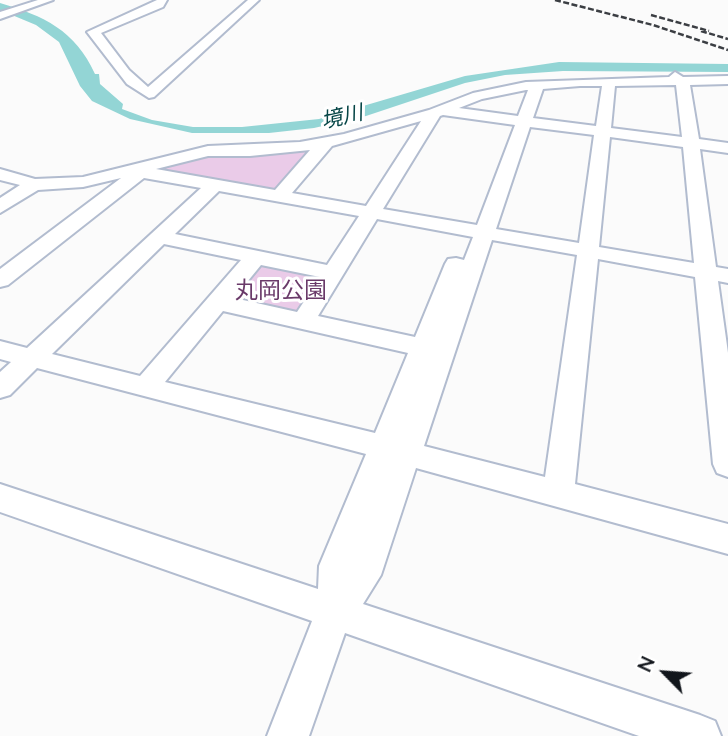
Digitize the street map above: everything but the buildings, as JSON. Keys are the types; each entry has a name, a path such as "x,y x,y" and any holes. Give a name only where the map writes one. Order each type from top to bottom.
{"street":[{"path":"0,16 48,0"},
{"path":"162,0 159,5 93,32 102,38 132,85 149,94 254,0"},
{"path":"0,174 34,184 57,185 134,171 208,150 250,151 326,142 437,112 478,96 531,86 678,78 728,80"},
{"path":"678,78 691,143 728,464"},
{"path":"558,494 609,81"},
{"path":"288,736 335,610 363,575 395,450 531,86"},
{"path":"437,112 728,148"},
{"path":"303,321 437,112"},
{"path":"279,197 326,142"},
{"path":"0,280 134,171 728,276"},
{"path":"0,207 34,184"},
{"path":"0,388 214,186"},
{"path":"159,237 332,273"},
{"path":"145,388 256,257"},
{"path":"218,302 433,350"},
{"path":"0,350 395,450 728,539"},
{"path":"0,498 699,736"}],"green space":[{"path":"314,148 277,192 146,168 215,155"},
{"name":"丸岡公園","path":"259,263 322,276 294,318 227,303"}],"water":[{"name":"境川","path":"0,3 31,13 68,36 78,46 95,74 99,74 100,84 123,104 122,109 152,120 193,127 242,127 319,119 465,76 559,62 728,64 728,72 563,71 505,75 465,83 366,116 314,128 269,133 192,133 130,119 92,101 80,86 59,42 36,25 0,10"}],"railway":[{"path":"555,0 653,25 728,50"},
{"path":"651,15 709,31"},
{"path":"701,31 728,39"}]}
